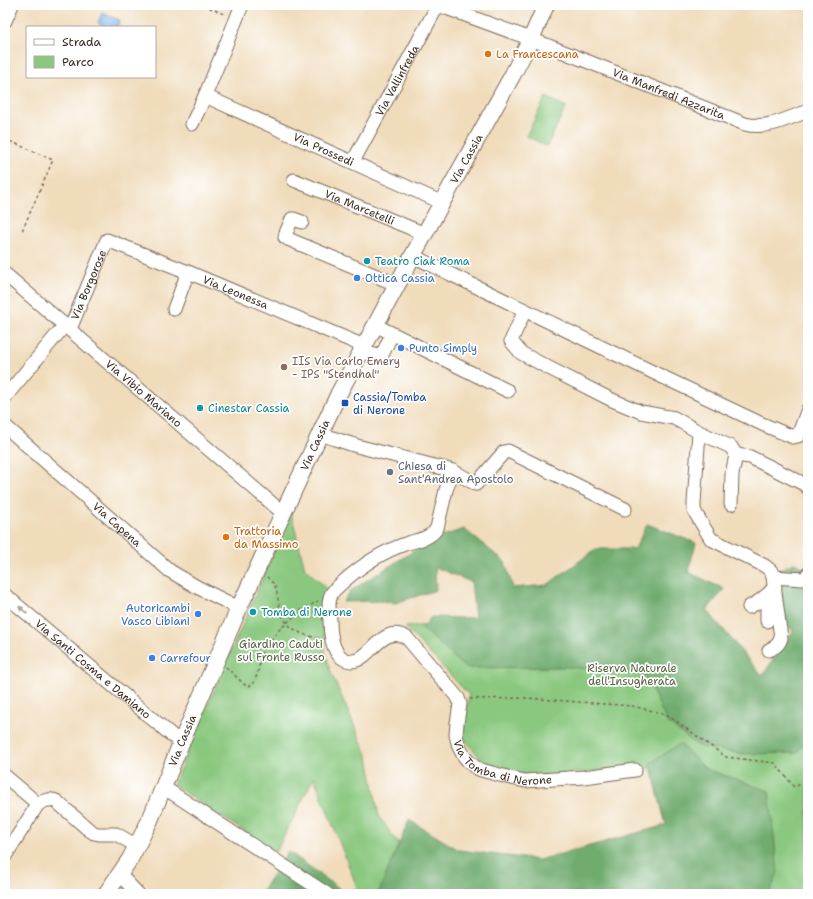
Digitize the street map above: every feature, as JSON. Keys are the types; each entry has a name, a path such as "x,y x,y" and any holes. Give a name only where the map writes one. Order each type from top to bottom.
{"main road":[{"name":"Via Cassia","path":"106,894 130,859 150,820 181,743 239,608 339,393 514,74 546,5"}],"street":[{"path":"5,21 12,5"},
{"path":"192,124 242,5"},
{"name":"Via Manfredi Azzarita","path":"438,5 531,39 749,125 759,126 771,124 808,111"},
{"name":"Via Vallinfreda","path":"356,156 438,5"},
{"name":"Via Prossedi","path":"205,96 443,203"},
{"name":"Via Marcetelli","path":"294,180 425,234"},
{"path":"302,222 292,219 285,236 288,239 398,285"},
{"name":"Via Leonessa","path":"107,240 188,272 381,357 392,334"},
{"name":"Via Borgorose","path":"5,397 67,327 107,240"},
{"path":"413,256 748,418 793,437 798,436 808,409"},
{"path":"174,309 188,272"},
{"name":"Via Vibio Mariano","path":"5,274 283,513"},
{"path":"525,310 511,342 521,353 612,400 641,412 674,418 731,447 736,455 732,474 731,504"},
{"path":"375,325 508,391"},
{"name":"Via Capena","path":"5,426 170,572 239,608"},
{"path":"699,432 694,510 712,539 765,566 771,571 774,582 781,638 778,645 769,650"},
{"path":"320,434 357,446 452,471 476,484 504,452 508,451 625,509"},
{"path":"736,455 750,457 808,488"},
{"path":"452,471 437,528 434,532 428,536 387,552 365,564 334,590 330,599 331,635 335,650 338,654 344,659 352,660 358,660 363,657 379,641 386,637 393,635 403,636 411,643 459,700"},
{"path":"774,582 803,579 808,574"},
{"path":"749,607 765,597 774,582"},
{"name":"Via Santi Cosma e Damiano","path":"5,594 181,743"},
{"path":"765,597 767,603 767,621"},
{"name":"Via Tomba di Nerone","path":"459,700 456,731 459,747 468,761 481,770 510,778 527,780 584,777 635,770"},
{"path":"5,776 38,804"},
{"path":"163,787 327,894"},
{"path":"5,856 38,804 52,799 94,833 116,834 137,846"},
{"path":"120,874 138,894"}],"path":[{"path":"204,5 236,21"},
{"path":"5,139 53,160 22,231"},
{"path":"266,576 274,584 282,614 287,623 295,630 314,638 325,639 331,635"},
{"path":"217,659 246,686 253,685 258,672 262,651 287,623 300,611 313,603 320,600 330,599"},
{"path":"459,700 526,698 632,706 666,714 726,757 775,763 794,787 808,781"}],"green space":[{"path":"546,97 566,107 547,146 526,136"},
{"name":"Riserva Naturale dell'Insugherata","path":"291,513 305,569 326,587 322,613 325,650 330,670 368,757 379,816 397,842 438,860 530,863 669,856 676,766 533,776 489,769 462,736 469,695 405,627 490,621 760,713 808,641 808,894 352,894 357,887 314,777 276,852 173,785"},
{"path":"647,524 696,543 688,572 724,589 707,610 762,676 793,631 760,596 772,573 794,563 808,569 808,737 797,753 743,754 698,746 667,722 645,675 568,667 465,668 422,628 431,617 475,618 471,582 435,567 436,590 395,603 383,601 343,602 350,591 431,540 464,529 505,562 513,588 547,585 596,549 635,549"},
{"path":"680,744 706,769 769,791 778,873 769,894 378,894 409,820 459,850 539,860 666,825 650,763"},
{"path":"288,851 347,894 260,894"}],"water":[{"path":"102,13 120,20 117,26 104,26 98,23"}],"place":[{"name":"La Francescana","path":"488,54"},
{"name":"Teatro Ciak Roma","path":"367,261"},
{"name":"Ottica Cassia","path":"357,278"},
{"name":"Punto Simply","path":"401,348"},
{"name":"IIS Via Carlo Emery - IPS \"Stendhal\"","path":"284,367"},
{"name":"Cassia/Tomba di Nerone","path":"345,403"},
{"name":"Cinestar Cassia","path":"200,408"},
{"name":"Chiesa di Sant'Andrea Apostolo","path":"390,472"},
{"name":"Trattoria da Massimo","path":"226,537"},
{"name":"Tomba di Nerone","path":"253,612"},
{"name":"Autoricambi Vasco Libiani","path":"198,614"},
{"name":"Carrefour","path":"152,658"}],"park label":[{"name":"Giardino Caduti sul Fronte Russo","path":"281,650"}]}
